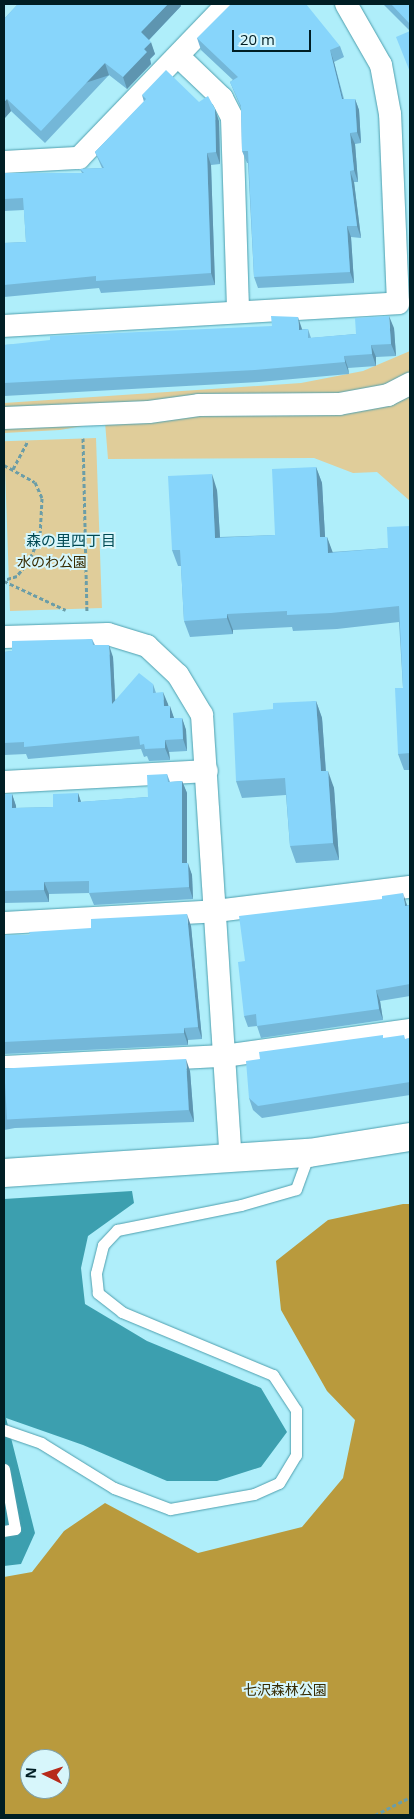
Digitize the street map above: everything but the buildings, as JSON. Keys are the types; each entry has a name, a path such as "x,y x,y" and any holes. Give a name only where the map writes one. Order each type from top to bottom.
{"street":[{"path":"4,162 79,158 227,4"},
{"path":"4,326 398,303 390,114 381,66 346,4"},
{"path":"178,56 222,98 232,118 238,312"},
{"path":"4,418 149,412 199,405 340,404 388,396 410,384"},
{"path":"4,637 108,634 146,646 178,675 202,715 231,1159"},
{"path":"4,782 207,771"},
{"path":"4,923 216,911 410,887"},
{"path":"4,1067 224,1056 410,1030"},
{"path":"4,1174 309,1153 410,1137"}],"lane":[{"path":"4,1430 41,1443 114,1488 170,1510 254,1494 279,1483 296,1455 296,1410 273,1375 122,1312 98,1293 96,1273 103,1245 117,1230 241,1205 296,1190 309,1153"},
{"path":"4,1469 15,1529 4,1531"}],"path":[{"path":"82,414 83,634"},
{"path":"4,465 35,482 42,498 40,536 33,552 16,576 4,580"},
{"path":"4,580 70,612 83,634"},
{"path":"375,1815 410,1797"}],"green space":[{"path":"410,351 410,501 377,472 353,473 314,458 108,459 105,422 60,430 4,433 4,403 301,383 363,371"},
{"name":"水のわ公園","path":"96,438 102,608 10,611 4,441"},
{"name":"七沢森林公園","path":"410,1204 410,1815 4,1815 4,1577 32,1572 64,1531 105,1503 198,1553 302,1527 343,1478 355,1420 327,1391 281,1310 276,1261 328,1220"}],"water":[{"path":"132,1191 134,1203 88,1236 81,1268 85,1304 147,1341 261,1388 287,1432 261,1467 217,1481 167,1481 83,1445 6,1418 35,1533 21,1564 4,1566 4,1199"}],"district":[{"name":"森の里四丁目","path":"71,541"}]}
